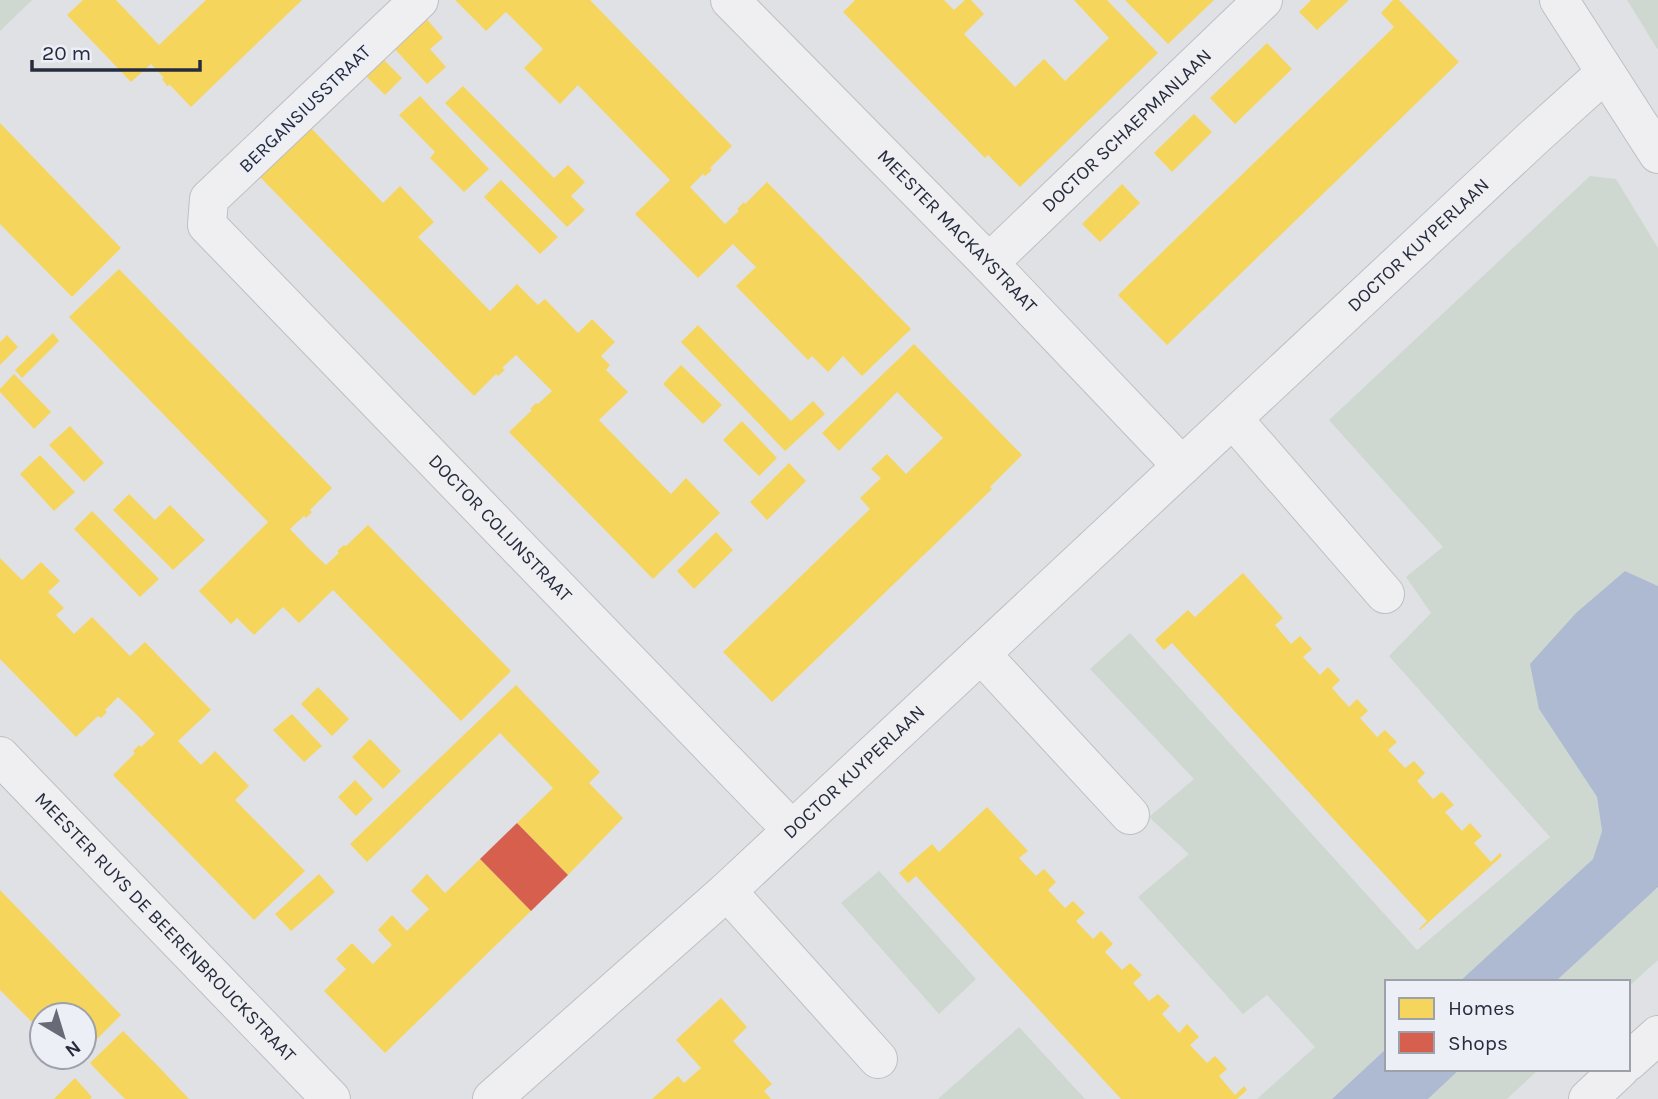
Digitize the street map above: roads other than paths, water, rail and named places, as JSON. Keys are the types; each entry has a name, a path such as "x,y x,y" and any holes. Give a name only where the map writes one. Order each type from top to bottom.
{"street":[{"name":"BERGANSIUSSTRAAT","path":"207,225 209,199 419,0"},
{"name":"MEESTER MACKAYSTRAAT","path":"730,0 989,263 1182,466"},
{"name":"DOCTOR SCHAEPMANLAAN","path":"989,263 1263,0"},
{"path":"1559,0 1658,154"},
{"name":"DOCTOR KUYPERLAAN","path":"492,1099 727,891 1605,73"},
{"name":"DOCTOR COLIJNSTRAAT","path":"207,225 792,830"},
{"path":"1233,419 1385,594"},
{"path":"981,654 1130,815"},
{"name":"MEESTER RUYS DE BEERENBROUCKSTRAAT","path":"0,755 331,1099"},
{"path":"727,891 878,1059"},
{"path":"1630,1060 1658,1035"},
{"path":"1588,1099 1618,1071"}],"water":[{"path":"1625,571 1658,586 1658,887 1557,980 1461,980 1593,859 1602,831 1597,797 1539,709 1530,664 1576,613"},
{"path":"1385,1050 1385,1071 1458,1071 1428,1099 1332,1099"}]}
